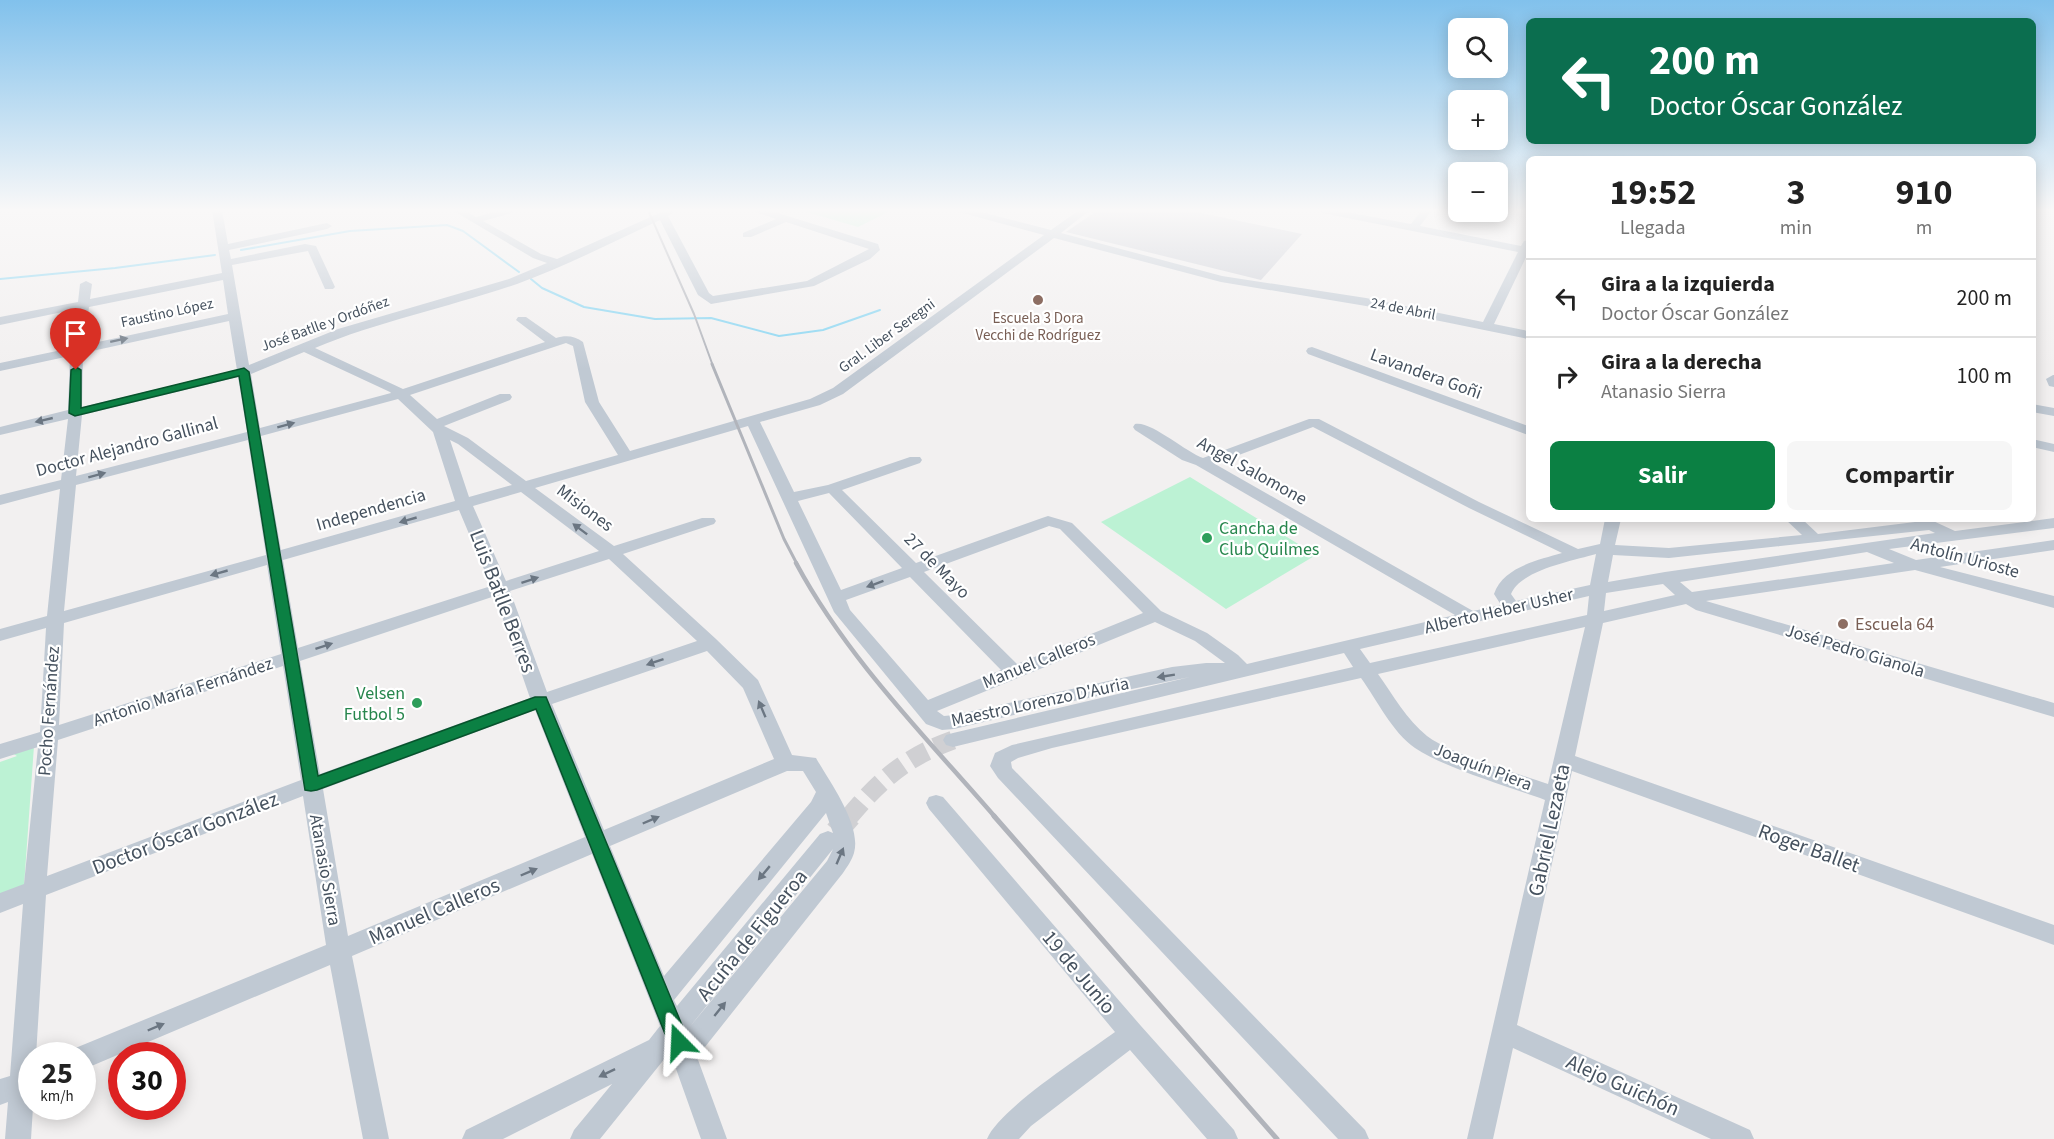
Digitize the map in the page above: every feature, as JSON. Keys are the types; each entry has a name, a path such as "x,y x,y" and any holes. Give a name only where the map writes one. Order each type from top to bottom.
{"street":[{"name":"Atanasio Sierra","path":"227,263 339,950 376,1139"},
{"path":"0,321 83,304 248,263"},
{"path":"319,263 329,287"},
{"name":"José Batlle y Ordóñez","path":"0,430 244,372 360,326 503,285 558,263"},
{"path":"688,263 704,295 711,300 810,284 853,263"},
{"name":"Gral. Liber Seregni","path":"753,422 815,402 848,385 1012,263"},
{"name":"24 de Abril","path":"1162,263 1230,281 1366,302 1526,335"},
{"path":"1486,326 1518,263"},
{"name":"Pocho Fernández","path":"22,1042 49,736 55,620 75,413 77,349 86,284"},
{"name":"Faustino López","path":"0,367 236,316"},
{"path":"522,320 554,342 565,339 574,340 579,345 592,402 627,458"},
{"name":"Doctor Alejandro Gallinal","path":"0,500 402,394 554,342"},
{"name":"Misiones","path":"303,347 402,394 438,427 463,441 612,553 751,685 785,763"},
{"name":"Lavandera Goñi","path":"1312,351 1526,430"},
{"path":"438,427 505,397"},
{"path":"2036,409 2054,412"},
{"name":"Independencia","path":"0,635 753,422"},
{"name":"Maestro Lorenzo D'Auria","path":"753,422 843,612 933,719 942,723 954,722 1077,692 1160,676 1203,670 1244,672"},
{"path":"1203,463 1314,422 1474,505 1576,554"},
{"name":"Luis Batlle Berres","path":"438,427 464,504 501,589 541,701 661,998 672,1044 714,1139"},
{"name":"Angel Salomone","path":"1140,427 1187,457 1203,463 1471,616"},
{"path":"2036,444 2054,448"},
{"path":"789,498 832,489 915,460"},
{"name":"27 de Mayo","path":"832,489 1013,671"},
{"name":"Antonio María Fernández","path":"0,752 708,521"},
{"path":"836,598 1048,521 1066,526 1155,615 1201,637 1232,659 1244,672"},
{"name":"Gabriel Lezaeta","path":"1480,1139 1595,620 1598,589 1612,522"},
{"path":"1796,522 1815,539"},
{"path":"1511,607 1502,594 1504,588 1515,578 1534,567 1585,551 1606,549 1669,553 1858,534 1927,522 1952,536"},
{"name":"Alberto Heber Usher","path":"953,740 1471,616 1665,577 1858,534 1952,536 2000,526 2054,523"},
{"path":"2000,526 2014,550"},
{"name":"Antolín Urioste","path":"1858,534 1914,565 2054,602"},
{"name":"Alberto Heber Usher","path":"1356,1139 1005,773 1000,766 1002,758 1012,752 1052,741 1688,598 2054,545"},
{"name":"José Pedro Gianola","path":"1665,577 1688,598 1714,609 2054,710"},
{"name":"Manuel Calleros","path":"924,709 1155,615"},
{"name":"Doctor Óscar González","path":"0,903 541,701 710,644"},
{"name":"Joaquín Piera","path":"1348,646 1405,726 1429,747 1557,796"},
{"name":"Roger Ballet","path":"1564,760 2054,935"},
{"path":"475,1139 672,1044 835,867 844,851 844,836 835,807 825,794 809,763 785,763"},
{"name":"Manuel Calleros","path":"96,1052 785,763"},
{"path":"661,998 819,807 825,794"},
{"name":"19 de Junio","path":"936,803 1132,1034 1225,1139"},
{"name":"Acuña de Figueroa","path":"583,1139 672,1044 828,840"},
{"name":"Alejo Guichón","path":"1505,1032 1741,1139"},
{"path":"1000,1139 1022,1117 1132,1034"},
{"name":"Pocho Fernández","path":"18,1120 18,1139"}],"green space":[{"name":"Cancha de Club Quilmes","path":"1190,477 1316,555 1226,609 1101,522"},
{"path":"34,746 24,886 0,894 0,762 17,756 12,753"}],"building":[{"path":"1193,263 1276,263 1261,280"}],"waterway":[{"path":"0,279 152,263"},
{"path":"507,263 519,272"},
{"path":"531,279 542,288 584,307 655,319 711,318 779,336 823,330 880,310"}],"tunnel":[{"path":"849,817 895,771 921,754 953,740"},
{"path":"836,832 850,816"}],"railway":[{"path":"672,263 694,314 713,366"},
{"path":"712,364 784,539 797,564"},
{"path":"796,563 816,598 863,664 995,817"},
{"path":"994,816 1277,1139"}],"place":[{"name":"Escuela 3 Dora Vecchi de Rodríguez","path":"1038,300"},
{"name":"Cancha de Club Quilmes","path":"1207,538"},
{"name":"Escuela 64","path":"1843,624"},
{"name":"Velsen Futbol 5","path":"417,703"}],"route":[{"path":"76,370 75,413 244,372 311,785 541,701 679,1042"}]}
